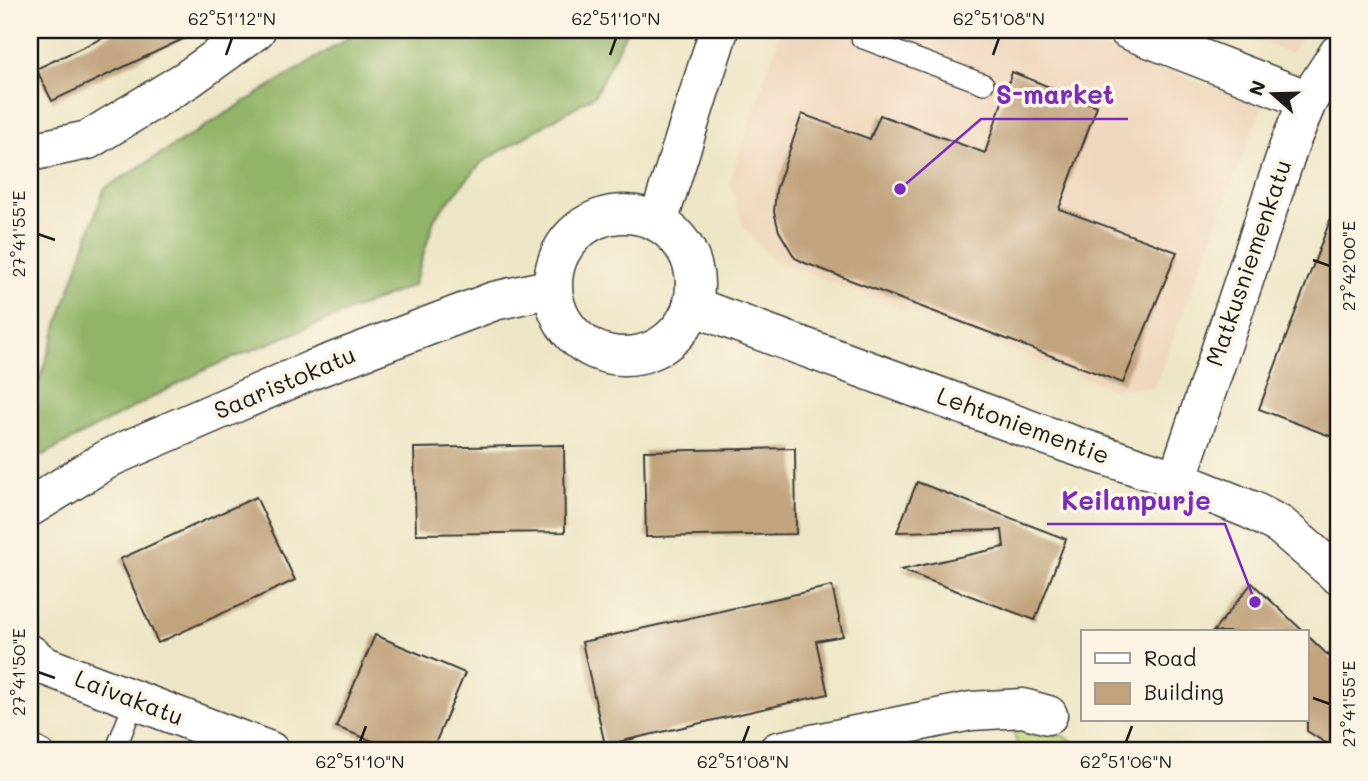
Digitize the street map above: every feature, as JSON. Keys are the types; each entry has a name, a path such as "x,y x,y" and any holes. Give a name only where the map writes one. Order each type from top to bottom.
{"main road":[{"path":"30,152 88,140 188,79 256,30"},
{"path":"658,222 719,30"},
{"path":"1128,30 1308,100"},
{"name":"Matkusniemenkatu","path":"1177,480 1290,143 1308,100 1338,54"},
{"path":"616,214 637,215 658,222 673,233 685,249 693,267 695,286 692,306 684,324 671,340 654,351 635,356 614,357 595,352 577,341 564,326 555,307 552,288 554,266 563,247 577,230 595,219 616,214"},
{"name":"Saaristokatu","path":"30,507 111,457 312,370 494,301 552,288"},
{"name":"Lehtoniementie","path":"692,306 1063,442 1177,480 1251,510 1280,525 1338,575"},
{"name":"Laivakatu","path":"30,654 45,666 270,751"},
{"path":"778,751 971,711 1023,708 1048,715"}],"lane":[{"path":"864,30 861,38 984,85"},
{"path":"114,751 135,700"},
{"path":"30,743 44,751"}],"shaded area":[{"path":"781,30 1057,30 1263,105 1154,388 1114,389 771,259 744,229 730,182"},
{"path":"1228,30 1307,30 1291,53"}],"green space":[{"path":"361,30 627,30 595,95 481,163 435,217 414,285 206,369 30,462 30,393 36,389 104,189"},
{"path":"1011,723 1063,736 1087,751 1019,751"}],"building":[{"path":"120,30 202,30 52,101 36,69"},
{"path":"1012,72 1097,106 1059,209 1177,252 1123,383 805,263 795,258 779,231 774,212 776,190 802,114 870,139 880,115 985,153"},
{"path":"1335,207 1338,207 1338,439 1259,409"},
{"path":"564,445 565,532 416,534 414,448"},
{"path":"795,448 796,534 646,537 644,451"},
{"path":"917,482 1066,539 1035,620 901,570 1004,547 1002,530 897,532"},
{"path":"256,497 295,580 158,643 120,559"},
{"path":"1252,583 1302,630 1215,630"},
{"path":"832,586 843,636 816,641 828,694 605,745 582,642"},
{"path":"375,635 465,673 432,751 399,751 336,727"},
{"path":"1308,636 1338,665 1338,751 1307,731"}],"place":[{"name":"S-market","path":"900,189"},
{"name":"Keilanpurje","path":"1255,602"}]}
